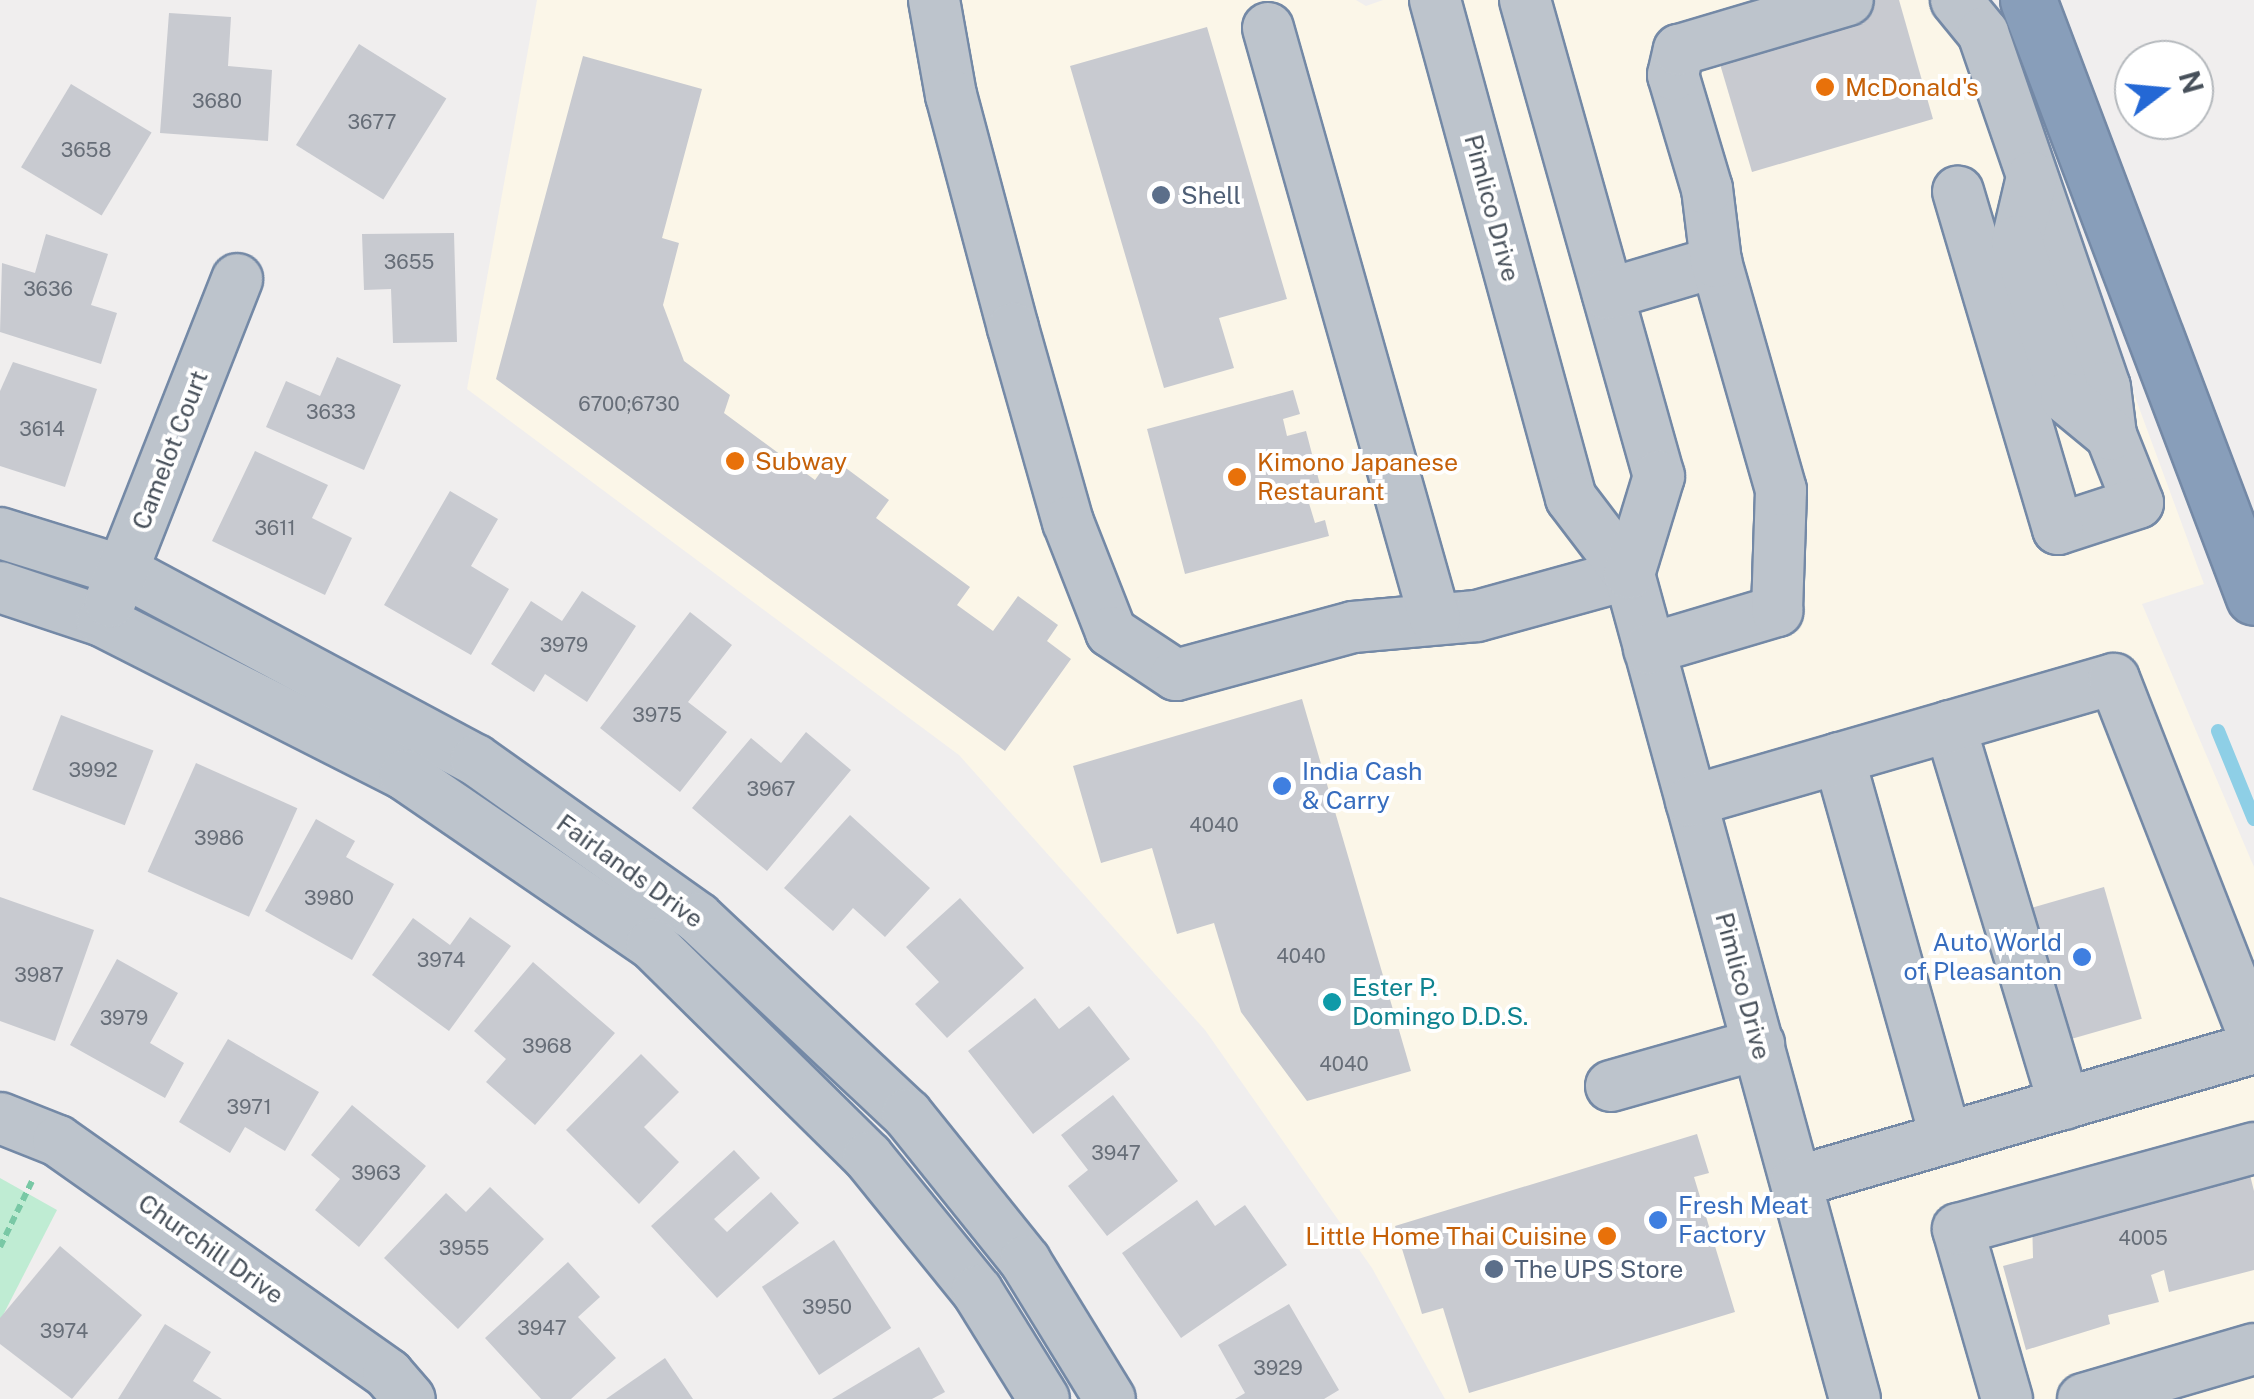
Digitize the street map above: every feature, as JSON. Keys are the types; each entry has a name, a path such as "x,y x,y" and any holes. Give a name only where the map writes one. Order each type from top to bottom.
{"highway":[{"path":"2028,0 2254,596"}],"street":[{"path":"934,0 950,95 1068,522 1110,632 1176,675 1353,626 1477,616 1628,574 1659,476 1525,0"},
{"name":"Pimlico Drive","path":"1435,0 1571,498 1628,574 1855,1399"},
{"path":"1649,648 1777,611 1781,490 1716,262 1707,189 1673,75 1679,50 1848,0"},
{"path":"1956,0 1982,33 2105,387 2111,435 2138,503 2058,529 1958,191"},
{"path":"1268,28 1435,620"},
{"path":"1608,294 1716,262"},
{"name":"Camelot Court","path":"102,621 237,279"},
{"name":"Fairlands Drive","path":"0,533 122,572 476,760 698,918 906,1114 1026,1261 1110,1399"},
{"name":"Fairlands Drive","path":"0,587 102,621 405,775 652,944 868,1156 977,1291 1044,1399"},
{"path":"1692,801 2114,679 2254,1037"},
{"path":"1950,726 2064,1104"},
{"path":"1839,758 1946,1138"},
{"path":"1610,1086 1759,1044"},
{"path":"1796,1182 2254,1048"},
{"name":"Churchill Drive","path":"0,1118 58,1141 387,1391"},
{"path":"2007,1399 1958,1228 2254,1148"},
{"path":"2083,1399 2254,1349"}],"path":[{"path":"0,1247 58,1141"}],"shaded area":[{"path":"537,0 1356,0 1366,6 1383,0 1981,0 2005,44 2204,584 2142,604 2254,867 2254,1399 1445,1399 1372,1268 1205,1030 959,755 467,389"}],"green space":[{"path":"0,1178 57,1210 0,1321"}],"building":[{"name":"McDonald's","path":"1874,0 1899,0 1933,119 1752,172 1717,54 1756,35"},
{"path":"169,13 231,17 228,66 272,70 268,141 160,133"},
{"path":"1207,27 1287,299 1219,318 1234,368 1164,388 1070,66"},
{"path":"359,44 446,99 383,199 296,145"},
{"path":"583,56 702,89 662,238 679,243 663,305 684,361 730,395 724,413 815,480 831,457 889,500 876,518 970,587 957,605 993,631 1018,596 1058,625 1047,641 1071,659 1005,751 496,379"},
{"path":"71,84 152,132 102,216 21,167"},
{"path":"454,233 457,342 393,343 391,289 364,290 362,234"},
{"path":"46,234 108,254 91,305 117,313 101,364 0,332 2,263 35,273"},
{"path":"337,357 401,385 364,470 266,427 286,381 320,396"},
{"path":"13,362 97,389 65,487 0,466 0,391"},
{"path":"1293,390 1300,414 1283,419 1287,436 1306,431 1323,496 1308,500 1315,523 1325,520 1329,536 1185,574 1147,429"},
{"path":"255,451 328,485 312,518 352,538 325,595 212,541"},
{"path":"450,491 498,519 471,566 509,589 471,655 384,605"},
{"path":"582,591 636,626 587,702 545,674 534,692 491,664 531,601 562,621"},
{"path":"690,612 732,645 688,702 727,732 680,792 600,728"},
{"path":"1302,699 1411,1071 1307,1101 1241,1012 1214,923 1177,934 1152,848 1101,863 1073,766"},
{"path":"61,715 153,750 125,825 32,790"},
{"path":"806,732 851,770 767,871 692,808 751,738 781,763"},
{"path":"196,763 297,808 249,917 148,872"},
{"path":"850,815 930,888 885,937 853,908 833,931 784,888"},
{"path":"316,819 355,841 346,857 394,884 352,960 265,911"},
{"path":"2104,887 2142,1019 2067,1040 2029,908"},
{"path":"0,897 94,930 55,1041 0,1021"},
{"path":"960,898 1024,968 947,1038 915,1004 939,982 906,947"},
{"path":"470,917 511,946 449,1031 372,975 413,918 450,945"},
{"path":"117,959 178,993 150,1043 184,1063 165,1098 70,1045"},
{"path":"533,962 615,1033 535,1125 486,1082 506,1059 474,1031"},
{"path":"1035,998 1059,1029 1089,1006 1130,1059 1033,1134 968,1051"},
{"path":"228,1039 319,1092 285,1151 245,1127 230,1153 179,1122"},
{"path":"641,1054 679,1092 644,1127 679,1162 639,1204 566,1130"},
{"path":"1113,1095 1178,1181 1107,1236 1068,1186 1088,1170 1061,1135"},
{"path":"352,1105 426,1166 359,1247 315,1210 340,1179 311,1155"},
{"path":"1697,1134 1709,1173 1694,1177 1735,1312 1469,1393 1443,1308 1422,1314 1395,1226"},
{"path":"734,1150 760,1178 714,1219 727,1232 771,1192 799,1223 717,1298 651,1226"},
{"path":"2247,1163 2254,1191 2254,1270 2169,1292 2164,1270 2151,1275 2159,1302 2108,1315 2110,1324 2026,1350 2003,1266 2033,1258 2032,1218"},
{"path":"490,1187 544,1239 458,1329 384,1258 446,1193 466,1212"},
{"path":"1197,1200 1215,1226 1245,1205 1287,1265 1181,1338 1122,1253"},
{"path":"834,1240 891,1328 819,1375 762,1287"},
{"path":"60,1246 142,1315 72,1399 0,1344 0,1318"},
{"path":"568,1262 600,1297 578,1317 616,1358 571,1399 541,1399 485,1338"},
{"path":"1289,1304 1339,1390 1324,1399 1235,1399 1245,1393 1218,1345"},
{"path":"165,1324 211,1352 193,1381 222,1399 118,1399"},
{"path":"919,1347 945,1392 932,1399 832,1399"},
{"path":"665,1358 693,1399 606,1399"}],"waterway":[{"path":"2218,731 2254,819"}],"place":[{"name":"McDonald's","path":"1825,87"},
{"name":"Shell","path":"1161,195"},
{"name":"Subway","path":"735,461"},
{"name":"Kimono Japanese Restaurant","path":"1237,477"},
{"name":"India Cash & Carry","path":"1282,786"},
{"name":"Auto World of Pleasanton","path":"2082,957"},
{"name":"Ester P. Domingo D.D.S.","path":"1332,1002"},
{"name":"Fresh Meat Factory","path":"1658,1220"},
{"name":"Little Home Thai Cuisine","path":"1607,1236"},
{"name":"The UPS Store","path":"1494,1269"}]}
